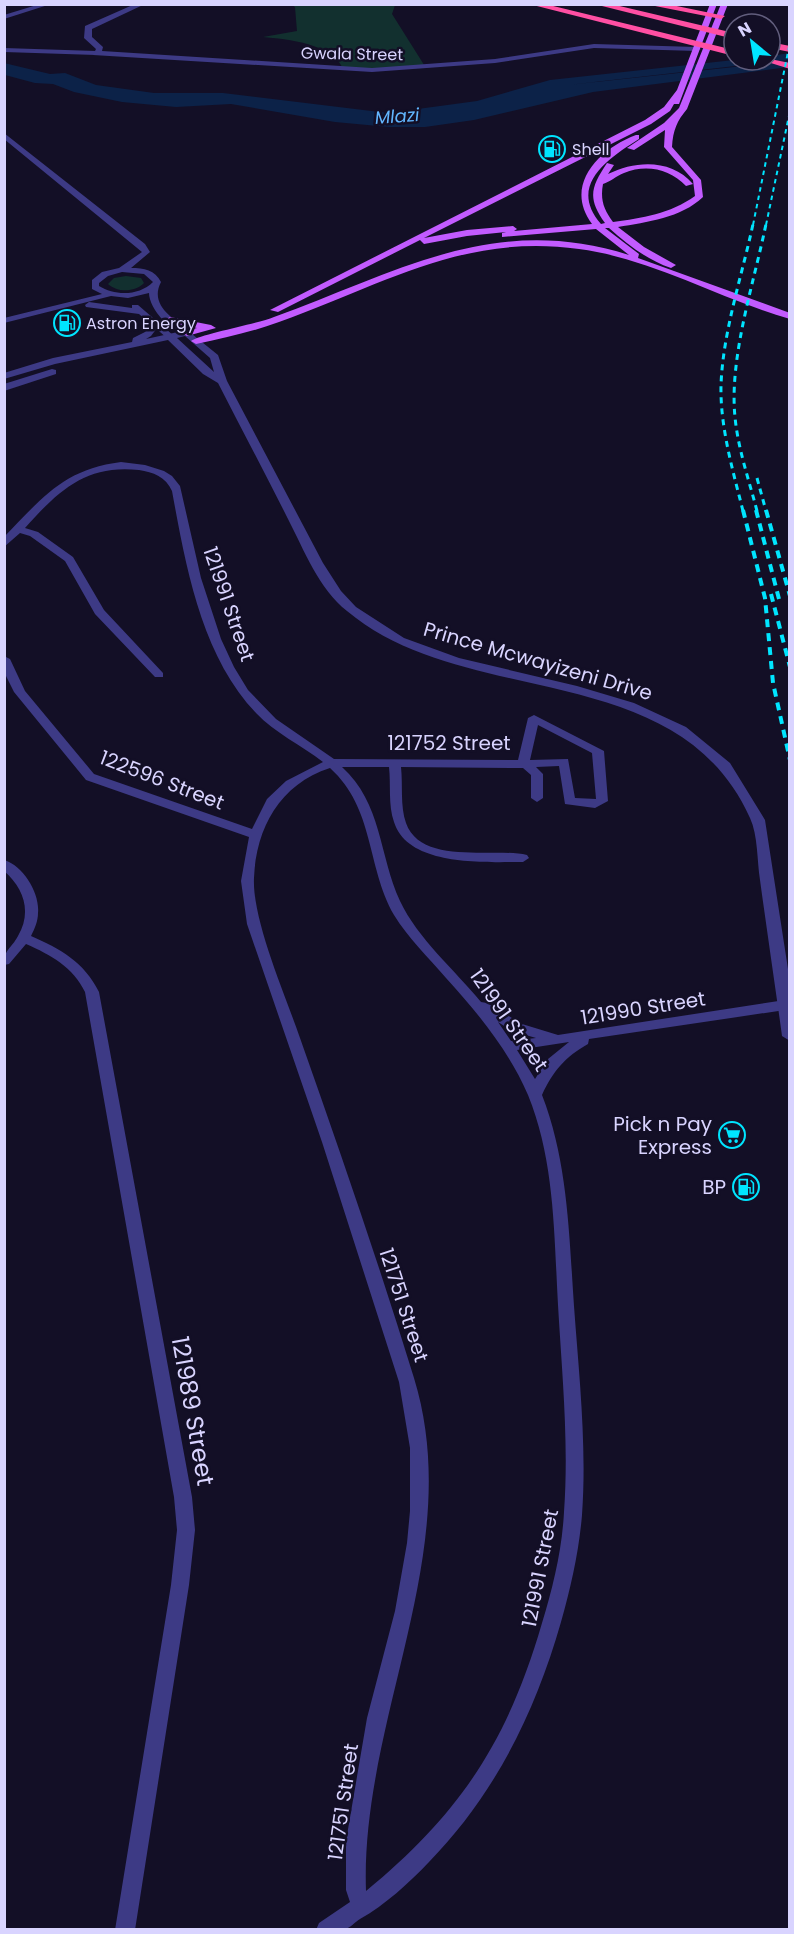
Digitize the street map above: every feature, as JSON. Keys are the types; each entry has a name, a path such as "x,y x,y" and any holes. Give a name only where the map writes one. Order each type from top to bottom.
{"highway":[{"path":"533,4 722,50"},
{"path":"598,4 722,33"},
{"path":"649,4 676,9 713,9 721,16"}],"main road":[{"path":"387,254 449,236 631,221 679,212 699,197 697,180 668,147 669,130 683,109 693,87 725,4"},
{"path":"713,9 673,109 613,153 592,172 585,188 586,205 601,230 632,254 678,275 739,298"},
{"path":"187,333 226,325 281,308 648,122 667,109 679,90"},
{"path":"683,109 667,125 615,160 600,178 598,187 602,212 615,230 638,249 700,277 789,308"},
{"path":"598,187 613,173 637,167 674,171 690,185 694,197 682,207 660,215 631,221"},
{"path":"196,341 283,318 458,246 503,235 555,227"},
{"path":"377,278 472,247 514,243 558,244 610,253 789,316"},
{"path":"170,320 197,326 226,325"}],"street":[{"path":"4,17 48,4"},
{"path":"4,50 96,53 100,49 88,38 88,28 141,4"},
{"name":"Gwala Street","path":"96,53 372,70 495,61 594,46 696,51"},
{"path":"4,135 142,246 146,252 139,260 122,270 100,276 94,282 96,287"},
{"path":"139,260 148,266 157,282 153,300 159,310 187,333"},
{"path":"122,270 154,275"},
{"path":"4,321 115,295 136,294 155,286"},
{"path":"96,287 115,295 141,312 170,336"},
{"path":"4,314 83,294 96,287"},
{"path":"46,311 91,304 141,312"},
{"path":"4,376 138,340 148,334 155,324"},
{"path":"93,352 187,333"},
{"name":"Prince Mcwayizeni Drive","path":"187,333 215,357 222,381 317,563 331,587 363,618 397,639 434,654 638,708 689,733 718,758 747,796 758,820 789,1036"},
{"name":"Prince Mcwayizeni Drive","path":"170,336 207,372 222,381"},
{"path":"4,388 65,368 196,341"},
{"name":"121991 Street","path":"4,544 66,482 87,471 128,466 153,470 166,476 177,491 189,559 232,677 260,711 332,763 358,793 370,824 386,883 403,919 473,1000 507,1047 535,1094 552,1152 561,1230 570,1361 574,1432 573,1514 567,1558 538,1671 514,1729 493,1767 456,1820 399,1880 362,1908 326,1929"},
{"path":"19,529 37,536 71,561 99,612 159,675"},
{"name":"122596 Street","path":"4,659 20,693 90,777 256,835"},
{"path":"534,718 598,751 602,801 595,804 569,801 564,762 524,763 534,718"},
{"name":"121752 Street","path":"332,763 524,763 537,774 537,798"},
{"name":"121751 Street","path":"332,763 307,773 282,790 266,810 256,835 247,881 254,924 329,1142 407,1382 419,1448 419,1511 416,1543 404,1611 377,1718 356,1841 356,1890 362,1908"},
{"path":"396,763 400,824 412,841 430,850 456,856 523,858"},
{"path":"4,864 22,880 32,897 31,924 25,938 4,961"},
{"name":"121989 Street","path":"25,938 79,968 92,992 183,1497 186,1530 180,1585 124,1929"},
{"path":"473,1000 517,1028 564,1040"},
{"name":"121990 Street","path":"507,1047 785,1005"},
{"path":"535,1094 544,1071 554,1058 596,1035"}],"green space":[{"path":"292,5 395,5 392,14 426,68 343,70 331,54 309,44 263,37 297,31 295,7"},
{"path":"126,276 141,278 144,283 126,290 117,289 108,284 114,278"}],"water":[{"path":"790,53 789,60 782,61 782,54"},
{"name":"Mlazi","path":"722,61 722,68 568,85 722,68 722,72 750,72 593,92 474,120 425,127 389,127 335,122 231,104 176,107 122,102 74,92 53,84 35,83 5,75 4,63 50,74 65,73 96,85 154,93 223,93 388,113 477,101 550,80"},
{"path":"789,61 789,67 782,68 782,62"}],"railway":[{"path":"753,225 790,42"},
{"path":"766,225 790,111"},
{"path":"743,511 725,433 721,385 725,344 753,224"},
{"path":"757,511 739,441 734,394 739,345 766,224"},
{"path":"757,478 766,511"},
{"path":"743,510 765,598 773,683 790,760"},
{"path":"756,510 780,603"},
{"path":"766,510 790,596"},
{"path":"771,594 790,667"}],"place":[{"name":"Shell","path":"552,149"},
{"name":"Astron Energy","path":"67,323"},
{"name":"Pick n Pay Express","path":"732,1135"},
{"name":"BP","path":"746,1187"}]}
